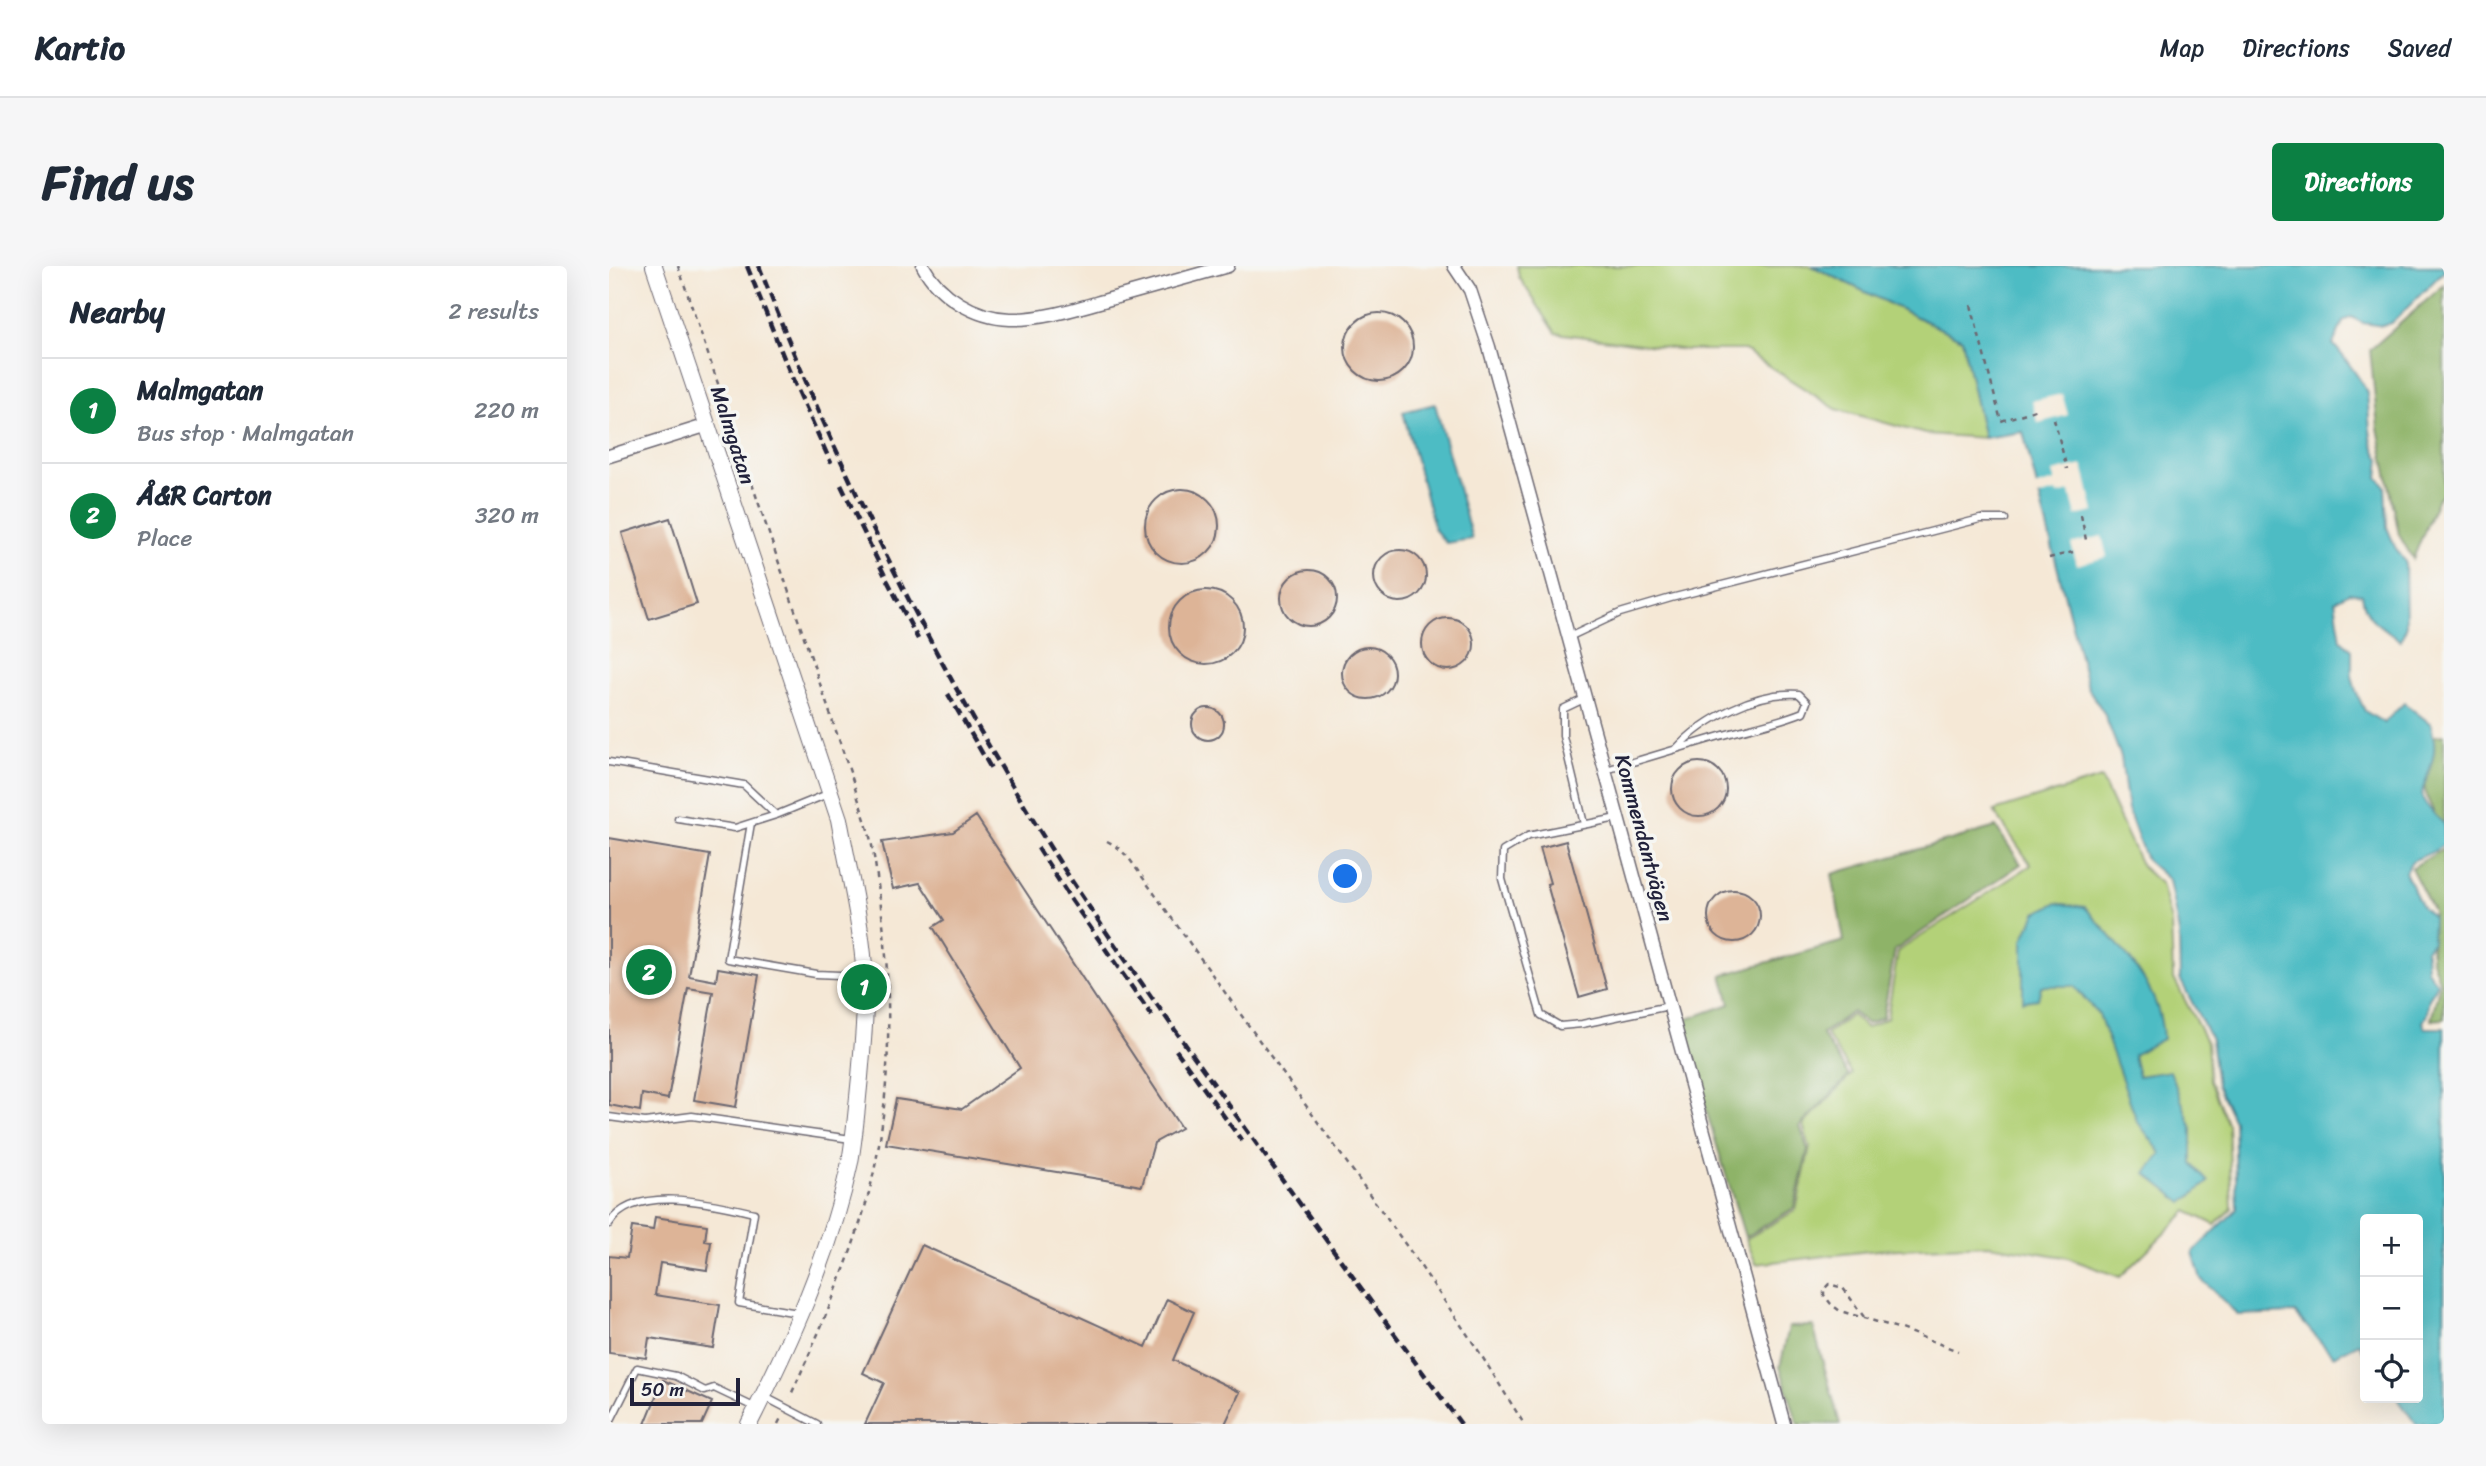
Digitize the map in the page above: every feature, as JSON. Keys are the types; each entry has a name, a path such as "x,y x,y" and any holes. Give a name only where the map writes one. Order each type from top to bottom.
{"street":[{"name":"Malmgatan","path":"655,266 839,819 856,906 865,976 863,1045 853,1139 835,1219 800,1314 749,1424"},
{"path":"923,266 933,283 958,302 991,316 1011,319 1083,306 1228,266"},
{"name":"Kommendantvägen","path":"1454,266 1470,290 1489,347 1784,1424"},
{"path":"609,456 708,425"}],"lane":[{"path":"1569,637 1620,612 1671,598 1980,519 2005,519"},
{"path":"1606,770 1782,721 1803,712 1807,702 1799,694 1787,693 1744,704 1702,725 1676,749"},
{"path":"1584,824 1563,736 1563,709 1586,698"},
{"path":"609,762 744,785 776,815"},
{"path":"678,819 735,828 776,815 830,792"},
{"path":"1619,818 1528,835 1503,851 1502,879 1541,1015 1560,1026 1583,1024 1669,1006"},
{"path":"751,823 728,959 816,974 865,976"},
{"path":"609,1117 645,1122 692,1116 853,1139"},
{"path":"609,1224 613,1218 641,1201 695,1200 754,1213 739,1303 800,1314"},
{"path":"609,1424 637,1368 676,1376 705,1391 714,1388 786,1407 817,1424"}],"path":[{"path":"678,266 853,781 870,838 884,926 887,1054 883,1105 869,1189 836,1290 778,1424"},
{"path":"1972,305 2001,421 2035,410"},
{"path":"2054,419 2067,468"},
{"path":"2081,515 2086,540"},
{"path":"2049,558 2073,552"},
{"path":"1107,841 1128,857 1311,1112 1478,1349 1524,1424"},
{"path":"1864,1317 1843,1288 1829,1284 1824,1289 1824,1294 1831,1304 1840,1311 1958,1351"}],"green space":[{"path":"1517,266 1812,266 1962,339 1984,438 1925,434 1836,409 1744,350 1686,350 1556,333 1519,277"},
{"path":"2444,285 2444,492 2438,498 2413,559 2399,535 2378,428 2370,350"},
{"path":"2444,735 2444,834 2427,798 2414,739"},
{"path":"2101,778 2142,867 2161,884 2171,922 2173,977 2207,1043 2210,1081 2228,1125 2232,1208 2215,1225 2187,1211 2120,1277 2065,1257 1989,1245 1878,1250 1756,1264 1746,1239 1796,1210 1810,1147 1803,1125 1852,1074 1826,1034 1852,1015 1866,1028 1887,1018 1898,951 2031,865 1994,811"},
{"path":"1996,827 2021,864 1895,950 1883,1017 1867,1024 1852,1012 1822,1034 1849,1076 1800,1126 1808,1150 1794,1208 1745,1237 1679,1022 1730,1004 1722,975 1844,941 1832,874"},
{"path":"2444,849 2444,1019 2431,1020 2440,983 2431,957 2433,911 2411,868"},
{"path":"1813,1326 1840,1424 1798,1424 1780,1367 1789,1327"}],"water":[{"path":"1812,266 2444,266 2444,271 2392,323 2383,326 2363,323 2351,317 2343,322 2333,344 2366,390 2371,436 2380,459 2378,477 2385,486 2387,527 2395,547 2405,561 2406,628 2400,641 2371,618 2362,595 2349,593 2335,601 2341,640 2352,650 2352,676 2365,711 2384,723 2404,703 2431,724 2434,753 2422,792 2426,805 2444,824 2444,844 2412,861 2405,872 2422,907 2433,917 2432,942 2426,949 2427,970 2437,983 2429,999 2423,1022 2425,1028 2444,1028 2444,1424 2416,1424 2401,1403 2423,1403 2423,1214 2360,1214 2360,1345 2333,1356 2295,1313 2238,1315 2201,1279 2193,1252 2237,1209 2234,1121 2217,1085 2211,1039 2180,979 2179,933 2169,880 2146,860 2128,810 2121,757 2104,713 2088,688 2023,432 1984,438 1962,339"},
{"path":"1435,404 1472,539 1446,543 1435,530 1403,412"},
{"path":"2056,903 2085,907 2136,967 2155,1001 2163,1039 2133,1055 2138,1076 2170,1071 2192,1128 2192,1164 2208,1182 2183,1203 2146,1174 2161,1153 2137,1121 2099,1015 2074,986 2041,986 2038,999 2023,1001 2023,940 2036,913"}],"pier":[{"path":"2062,394 2068,415 2038,423 2032,401"},
{"path":"2083,465 2094,512 2076,516 2070,492 2036,497 2034,487 2055,481 2053,472"},
{"path":"2102,536 2107,557 2077,565 2071,544"}],"building":[{"path":"1379,313 1392,316 1403,323 1410,334 1413,347 1410,360 1403,371 1392,378 1379,381 1366,378 1355,371 1348,360 1345,347 1348,334 1355,323 1366,316"},
{"path":"1182,489 1203,495 1213,505 1219,526 1213,547 1203,557 1182,563 1161,557 1151,547 1145,526 1151,505 1161,495"},
{"path":"670,518 697,604 649,619 622,533"},
{"path":"1400,550 1419,557 1426,576 1419,595 1400,602 1381,595 1374,576 1381,557"},
{"path":"1303,570 1315,570 1325,574 1333,582 1337,598 1333,614 1325,622 1315,626 1303,626 1293,622 1285,614 1281,604 1281,592 1285,582 1293,574"},
{"path":"1206,590 1227,596 1237,606 1243,627 1237,648 1227,658 1206,664 1185,658 1175,648 1169,627 1175,606 1185,596"},
{"path":"1448,618 1467,625 1474,644 1467,663 1448,670 1429,663 1422,644 1429,625"},
{"path":"1368,647 1387,654 1394,673 1387,692 1368,699 1349,692 1342,673 1349,654"},
{"path":"1208,708 1219,713 1224,724 1219,735 1208,740 1197,735 1192,724 1197,713"},
{"path":"1704,762 1714,766 1722,774 1726,789 1722,804 1714,812 1694,816 1684,812 1676,804 1672,784 1676,774 1684,766"},
{"path":"976,816 1181,1128 1154,1143 1142,1186 886,1144 896,1099 962,1109 1020,1068 933,927 944,920 920,883 893,889 882,842 953,832"},
{"path":"609,838 710,855 689,976 716,981 718,968 759,975 736,1107 694,1100 713,992 688,988 668,1099 642,1094 640,1111 609,1105"},
{"path":"1566,841 1607,989 1579,997 1547,884 1550,883 1540,848"},
{"path":"1734,890 1744,892 1752,898 1758,906 1758,926 1752,934 1744,940 1734,942 1724,940 1716,934 1710,926 1708,916 1710,906 1716,898 1724,892"},
{"path":"655,1217 707,1225 705,1241 711,1242 707,1270 660,1263 655,1295 720,1305 713,1348 649,1338 646,1358 609,1353 609,1256 627,1258 632,1227 653,1230"},
{"path":"922,1245 1146,1347 1167,1299 1194,1312 1173,1360 1240,1392 1225,1424 865,1424 884,1383 863,1373"},
{"path":"663,1380 712,1402 702,1424 645,1424"}],"railway":[{"path":"747,266 790,373 831,463"},
{"path":"759,266 819,411 885,553 959,693 1038,828 1155,1002 1461,1424"},
{"path":"841,485 918,639"},
{"path":"948,694 992,770"},
{"path":"1038,848 1152,1016"},
{"path":"1176,1050 1242,1141"}],"place":[{"name":"Å&R Carton","path":"649,972"},
{"name":"Malmgatan","path":"864,987"}]}
